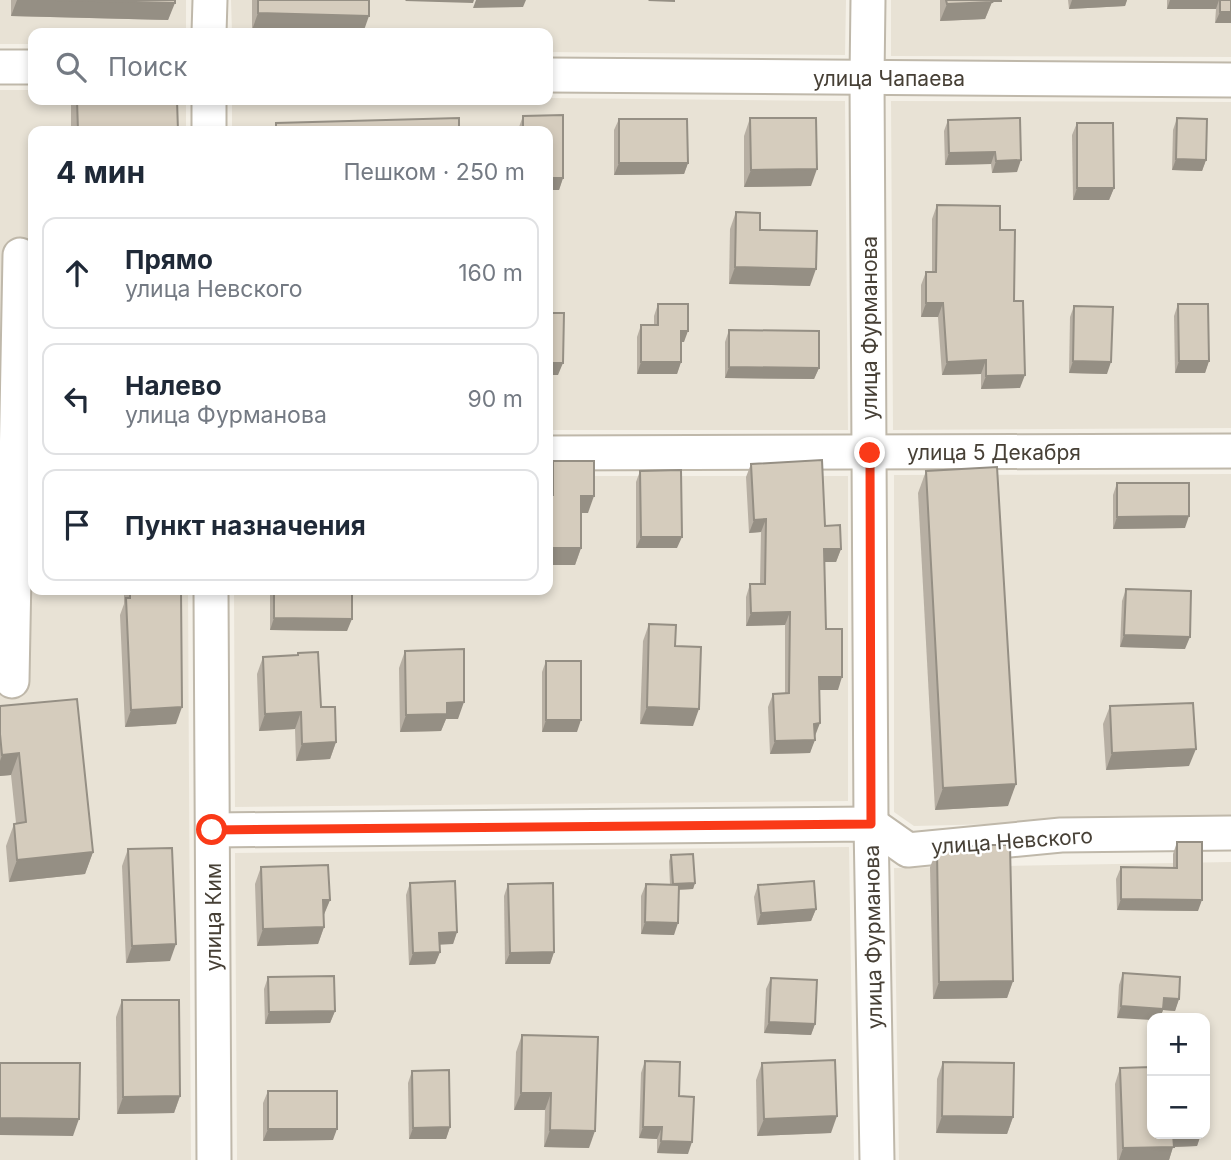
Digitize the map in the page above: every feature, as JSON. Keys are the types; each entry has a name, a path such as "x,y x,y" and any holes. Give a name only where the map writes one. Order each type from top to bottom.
{"street":[{"path":"209,28 210,0"},
{"name":"улица Фурманова","path":"869,0 867,78 871,824 877,1160"},
{"path":"0,67 28,67"},
{"name":"улица Чапаева","path":"553,75 1231,80"},
{"path":"209,105 209,126"},
{"path":"12,681 25,456 20,255"},
{"name":"улица 5 Декабря","path":"553,453 1231,451"},
{"name":"улица Ким","path":"211,595 214,1160"},
{"path":"212,830 871,824"},
{"name":"улица Невского","path":"871,824 908,850 1061,835 1231,834"}],"shaded area":[{"path":"0,0 186,0 186,28 28,28 28,44 0,44"},
{"path":"231,0 846,0 845,55 553,52 553,28 232,28"},
{"path":"891,0 1231,0 1231,57 891,56"},
{"path":"0,90 28,90 28,105 186,105 186,126 28,126 28,595 188,595 191,1160 0,1160"},
{"path":"553,98 845,101 848,430 553,430 553,126 232,126 232,105 553,105"},
{"path":"891,101 1231,102 1231,428 893,430"},
{"path":"1231,474 1231,818 914,826 894,812 894,475"},
{"path":"553,476 848,476 848,801 235,807 234,595 553,595"},
{"path":"849,847 854,1160 237,1160 235,853"},
{"path":"1231,862 1231,1160 899,1160 894,868"}],"building":[{"path":"56,0 175,0 175,3"},
{"path":"258,0 369,0 369,16 258,13"},
{"path":"946,0 991,0 992,2 947,4"},
{"path":"1220,0 1231,0 1231,12 1220,12"},
{"path":"77,105 177,105 178,126 78,126"},
{"path":"563,115 563,178 553,178 553,126 523,126 523,116"},
{"path":"459,118 459,126 276,126 276,123"},
{"path":"750,118 816,118 817,169 751,170"},
{"path":"1020,118 1021,160 996,161 995,152 949,153 948,120"},
{"path":"1177,118 1207,119 1206,160 1176,159"},
{"path":"619,119 687,119 688,163 619,163"},
{"path":"1077,123 1113,123 1114,188 1077,188"},
{"path":"937,205 1000,206 1000,230 1015,230 1014,301 1023,301 1025,375 986,376 986,360 947,362 943,303 926,303 926,272 936,272"},
{"path":"736,212 760,213 760,230 817,231 816,269 735,267"},
{"path":"658,304 688,304 688,331 681,331 681,362 641,362 641,325 658,325"},
{"path":"1178,304 1208,304 1209,361 1179,361"},
{"path":"1074,306 1113,307 1111,362 1073,361"},
{"path":"553,313 564,313 563,363 553,363"},
{"path":"729,330 819,331 819,368 729,367"},
{"path":"822,460 825,526 840,525 841,549 824,549 826,629 842,629 842,677 819,677 820,723 814,724 815,740 775,741 773,694 789,693 790,612 751,613 750,584 765,584 766,519 754,520 751,464"},
{"path":"553,461 594,461 594,496 581,496 581,548 553,548"},
{"path":"997,467 1016,784 943,788 926,471"},
{"path":"681,470 682,537 641,537 640,471"},
{"path":"1117,483 1189,483 1189,516 1117,517"},
{"path":"1126,589 1191,591 1190,637 1124,635"},
{"path":"130,595 181,595 182,707 131,710 126,598 130,598"},
{"path":"274,595 352,595 352,619 274,618"},
{"path":"649,624 676,625 675,646 701,647 699,709 647,707"},
{"path":"464,649 464,702 447,703 447,714 406,715 405,651"},
{"path":"318,652 321,707 335,707 336,742 302,744 301,712 265,714 263,657"},
{"path":"546,661 581,661 581,720 546,720"},
{"path":"77,699 93,852 17,860 14,824 26,822 19,753 2,755 0,706"},
{"path":"1193,703 1196,749 1112,753 1110,706"},
{"path":"1177,842 1202,842 1202,900 1121,899 1121,867 1177,868"},
{"path":"1010,845 1013,981 939,982 937,850"},
{"path":"172,848 176,944 132,946 128,849"},
{"path":"693,854 695,883 673,884 671,855"},
{"path":"328,865 330,900 323,900 324,927 263,929 261,867"},
{"path":"455,881 457,932 439,933 440,952 413,953 410,883"},
{"path":"814,881 816,909 761,913 758,885"},
{"path":"553,883 554,952 510,953 508,884"},
{"path":"646,884 679,885 678,923 645,922"},
{"path":"1123,973 1180,977 1179,999 1164,998 1163,1009 1121,1006"},
{"path":"334,976 335,1011 269,1012 268,977"},
{"path":"771,978 817,980 815,1024 769,1022"},
{"path":"122,1000 179,1000 180,1096 123,1097"},
{"path":"522,1035 598,1037 595,1131 550,1130 551,1093 521,1093"},
{"path":"835,1060 837,1116 764,1119 762,1063"},
{"path":"645,1061 680,1062 679,1096 694,1097 692,1142 661,1141 662,1127 643,1127"},
{"path":"943,1062 1014,1063 1013,1117 942,1116"},
{"path":"0,1063 80,1063 79,1119 0,1118"},
{"path":"1147,1067 1147,1139 1173,1139 1174,1147 1123,1148 1120,1068"},
{"path":"449,1070 450,1127 413,1128 412,1071"},
{"path":"268,1091 337,1091 337,1129 268,1129"}],"route":[{"path":"212,830 871,824 870,453"}]}
